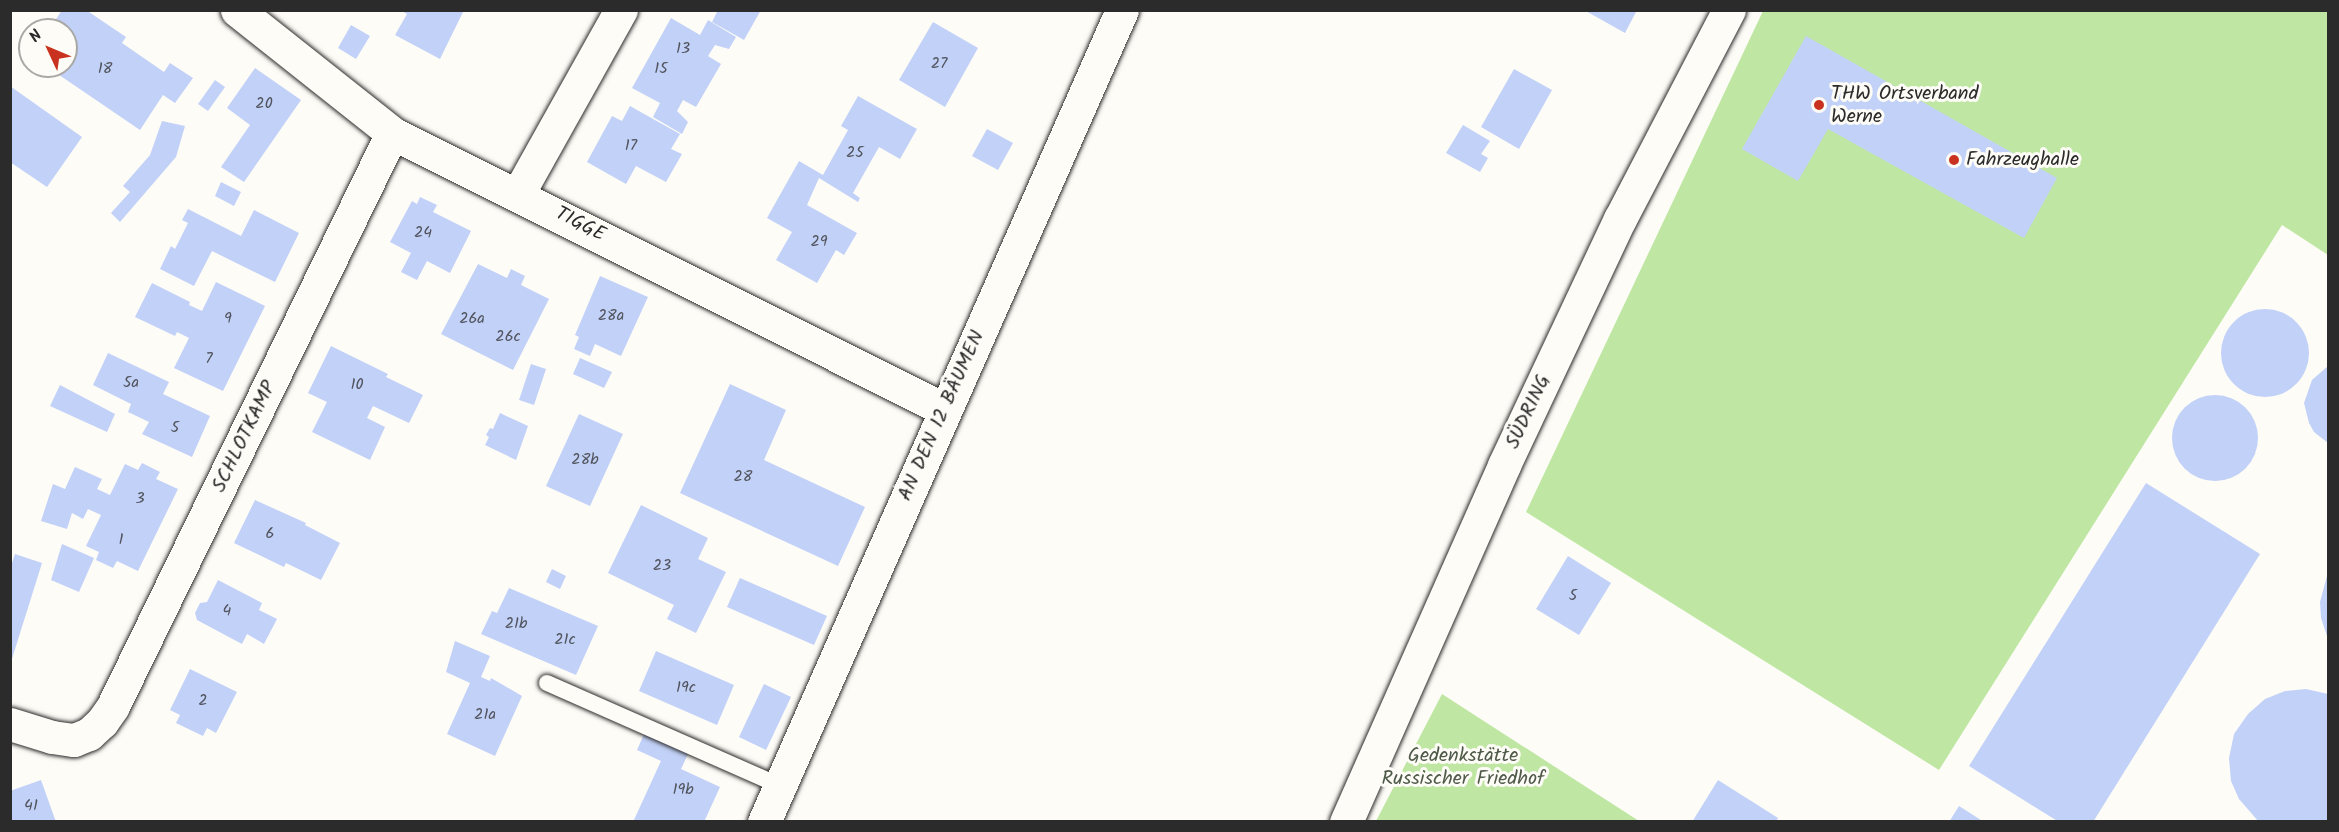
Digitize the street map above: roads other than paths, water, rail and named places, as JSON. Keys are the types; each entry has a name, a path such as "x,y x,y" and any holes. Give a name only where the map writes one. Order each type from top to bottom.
{"street":[{"name":"TIGGE","path":"237,10 392,133 944,409"},
{"path":"518,194 621,10"},
{"name":"AN DEN 12 BÄUMEN","path":"764,822 944,409 1122,10"},
{"name":"SÜDRING","path":"1346,822 1504,465 1620,219 1729,10"},
{"name":"SCHLOTKAMP","path":"10,724 52,737 74,740 89,734 102,722 132,670 392,133"}],"lane":[{"path":"547,683 780,786"}],"place":[{"name":"THW Ortsverband Werne","path":"1819,105"},
{"name":"Fahrzeughalle","path":"1954,160"}],"park label":[{"name":"Gedenkstätte Russischer Friedhof","path":"1463,768"}]}
